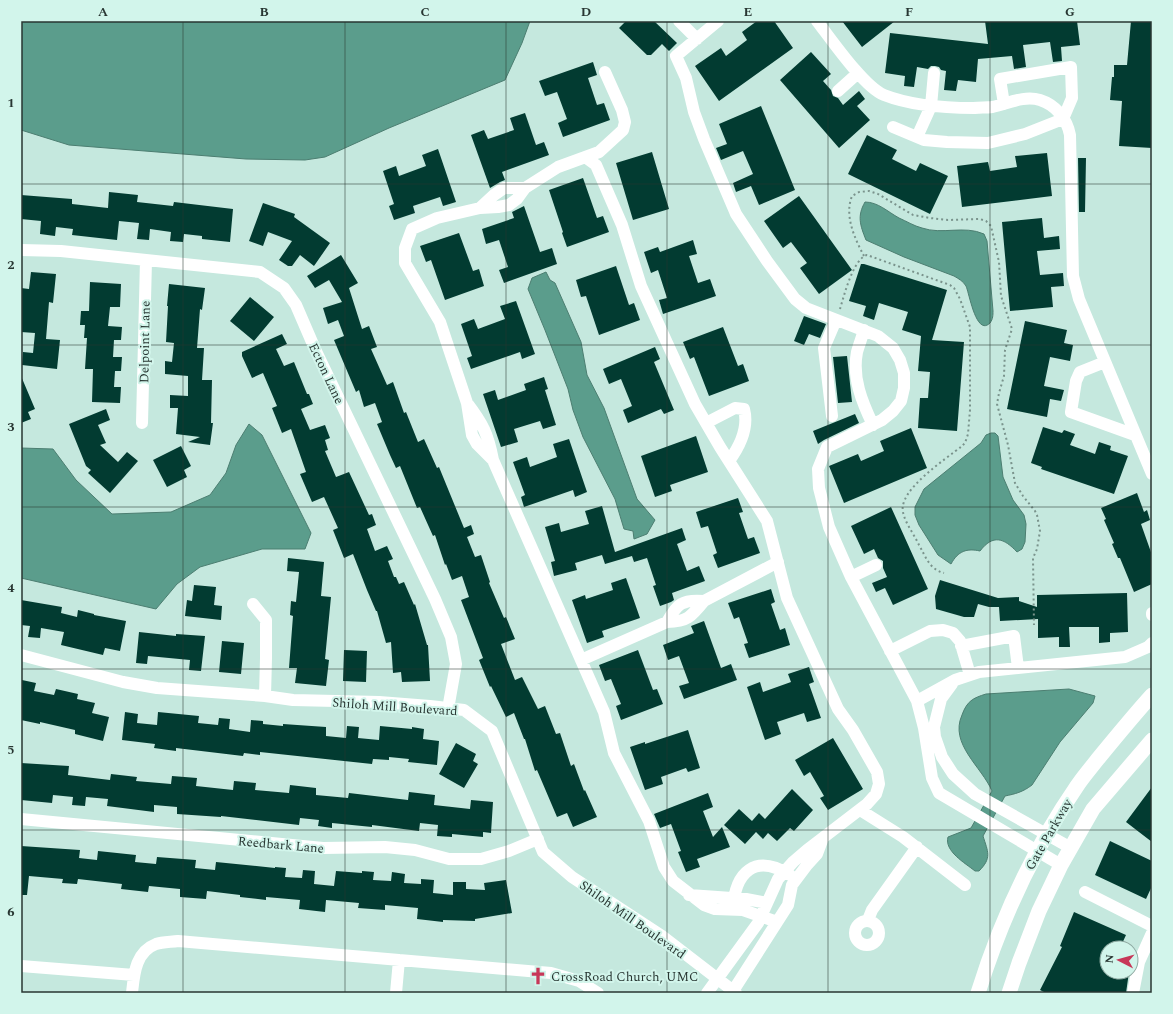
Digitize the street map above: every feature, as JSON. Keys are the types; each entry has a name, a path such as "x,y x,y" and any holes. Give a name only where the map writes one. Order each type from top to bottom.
{"main road":[{"name":"Gate Parkway","path":"978,993 990,954 1010,904 1046,834 1077,785 1152,695"},
{"name":"Gate Parkway","path":"1009,993 1019,962 1039,911 1061,864 1093,809 1152,740"}],"street":[{"path":"679,21 697,39"},
{"path":"718,21 676,56 686,78 694,112 704,139 736,214 767,261 795,299 806,308 878,336 893,348 900,360 904,373 904,388 901,401 893,411 873,425 827,447 818,469 819,488 830,527 850,577 918,701 932,778 939,793 1061,864"},
{"path":"816,21 865,81 882,94 916,104 956,108 991,107 1022,99 1039,100 1055,108 1068,125 1070,135 1073,276 1079,299 1152,474"},
{"path":"893,127 924,140 947,142 988,142 1025,134 1063,119 1072,98 1071,67 1000,79 1004,104"},
{"path":"605,72 622,110 625,122 623,130 599,152 558,167 525,188 517,199 509,205 480,208 437,218 412,229 405,248 405,263 440,322 467,403 480,420 489,439 493,460 604,712 614,753 649,821 664,867 673,881 689,895 704,905 715,909 733,904 767,903"},
{"path":"838,91 858,73"},
{"path":"917,137 931,106 934,73"},
{"path":"585,157 596,165 622,225 641,286 695,404 767,521 787,598 838,709 853,730 877,772 879,784 876,794 867,804 807,850 778,879 758,923 707,993"},
{"name":"Ecton Lane","path":"21,250 60,251 260,272 284,288 296,305 435,599 451,637 456,664 448,708"},
{"name":"Delpoint Lane","path":"142,423 146,260"},
{"path":"832,416 824,348 836,320"},
{"path":"864,330 857,352 857,384 861,400 873,425"},
{"path":"1105,362 1080,372 1076,381 1071,412 1135,434"},
{"path":"706,423 735,408 744,409 746,418 740,446 729,461"},
{"path":"581,660 667,622 679,622 696,611 704,601 778,562"},
{"path":"850,577 876,565"},
{"path":"254,604 266,620 265,696"},
{"path":"890,651 930,631 943,630 953,633 960,641 970,675"},
{"path":"961,646 1014,636 1018,668"},
{"path":"918,701 955,680 979,672 1125,658 1148,647 1152,642"},
{"name":"Shiloh Mill Boulevard","path":"21,655 123,682 157,688 265,696 293,700 379,702 464,710 492,731 543,852 572,877 662,936 734,992"},
{"path":"955,680 940,699 934,727 935,737 942,757 953,774 975,794 1071,848"},
{"path":"860,810 917,847 964,885"},
{"name":"Reedbark Lane","path":"21,819 323,848 385,847 415,850 449,859 481,859 509,851 538,839"},
{"path":"734,992 788,905 792,885 817,854 823,838"},
{"path":"868,920 872,910 917,847"},
{"path":"733,904 739,880 747,872 757,866 767,865 785,872 796,879"},
{"path":"1085,892 1152,926"},
{"path":"733,904 743,910 777,922"},
{"path":"1133,993 1139,962 1152,933"},
{"path":"132,993 137,961 147,950 156,944 178,941 551,973 579,981 598,993"},
{"path":"396,993 399,960"},
{"path":"21,966 134,975"}],"path":[{"path":"864,256 855,240 849,207 852,196 859,192 869,191 878,194 913,215 948,220 980,219 986,221 991,226 999,262 1001,296 1012,328 1005,350 1005,370 999,393 998,408 1008,445 1015,482 1023,496 1035,511 1040,531 1037,549 1033,558 1034,626"},
{"path":"836,320 849,280 858,262 864,256 868,255 953,287 960,299 970,327 970,410 967,439 962,446 913,485 905,498 902,509 905,518 930,565 937,570 944,572"}],"shaded area":[{"path":"21,21 530,21 522,43 505,80 389,128 325,157 305,160 246,159 69,145 21,130"},
{"path":"865,202 879,205 899,218 922,228 937,231 969,230 984,234 987,241 993,311 990,323 985,326 977,319 966,286 959,279 866,240 860,221 862,207"},
{"path":"546,272 550,280 555,283 581,342 587,375 604,408 637,499 655,520 647,534 634,539 633,531 624,529 615,499 583,437 573,410 568,389 528,289 532,278"},
{"path":"249,424 262,435 311,533 305,549 262,549 200,567 177,584 156,609 21,578 21,448 53,449 76,480 112,514 171,512 210,495 226,473 236,445"},
{"path":"995,433 998,436 1003,477 1013,500 1024,515 1026,524 1025,542 1022,549 1017,552 1003,541 994,540 989,542 980,551 967,550 960,553 951,564 938,555 919,525 915,515 915,507 924,489 981,443 986,435"},
{"path":"1069,689 1095,696 1093,703 1060,742 1032,785 1019,792 1005,796 983,836 988,855 986,862 979,871 975,871 952,852 948,842 948,837 971,828 992,791 968,755 960,736 959,726 966,706 977,697 986,694"}],"building":[{"path":"626,21 654,21 677,43 669,51 662,44 651,55 647,55 619,28"},
{"path":"757,21 774,21 793,48 719,101 695,66 721,48 726,56 747,40 742,32"},
{"path":"842,21 895,21 862,47"},
{"path":"985,21 1077,21 1080,45 1061,47 1062,61 1053,62 1050,42 1023,45 1026,67 1014,69 1012,56 978,59 976,82 958,80 956,91 944,90 946,71 941,70 939,67 931,66 928,69 917,67 914,87 904,86 905,76 885,73 890,33 988,44"},
{"path":"1131,21 1152,21 1152,148 1119,146 1122,101 1110,100 1112,77 1114,77 1114,65 1127,65"},
{"path":"811,52 831,74 823,81 831,90 833,96 838,98 843,105 859,91 865,99 857,106 870,120 839,148 780,80"},
{"path":"593,62 597,75 588,78 597,105 604,103 610,120 563,137 558,123 567,119 557,92 545,96 539,81"},
{"path":"761,106 795,190 759,205 751,186 736,192 733,183 753,174 743,151 721,160 716,148 727,144 719,124"},
{"path":"525,113 536,145 544,142 549,155 502,172 505,180 490,188 471,135 484,130 488,139 514,130 510,118"},
{"path":"867,135 897,150 892,159 916,171 920,163 948,176 930,214 848,174"},
{"path":"438,149 456,202 443,206 440,197 413,206 415,213 394,220 389,206 394,204 383,171 396,166 399,176 426,166 422,155"},
{"path":"652,152 669,209 633,220 616,163"},
{"path":"1047,153 1052,196 962,207 957,166 988,162 990,171 1017,167 1015,156"},
{"path":"1078,158 1086,158 1085,212 1079,212"},
{"path":"583,178 597,218 603,216 609,232 567,247 549,190"},
{"path":"109,192 138,195 137,202 173,206 174,202 233,209 230,242 202,239 202,236 184,234 183,242 170,241 171,232 150,229 149,240 137,239 139,223 119,221 117,240 72,235 73,229 56,227 55,236 40,234 41,221 21,219 21,195 72,199 72,204 108,208"},
{"path":"799,196 852,270 819,294 800,268 807,263 791,242 783,248 764,221"},
{"path":"263,203 295,214 294,217 330,243 314,266 300,255 292,266 288,266 279,260 292,241 268,232 263,246 249,241"},
{"path":"524,206 540,252 552,248 557,264 504,283 499,270 508,267 499,240 486,244 482,229 514,218 512,212"},
{"path":"1042,218 1044,238 1059,236 1060,249 1037,251 1040,275 1063,273 1064,286 1051,287 1053,307 1010,311 1002,222"},
{"path":"459,233 473,271 479,269 484,286 445,300 431,260 426,262 420,246"},
{"path":"693,240 697,254 689,256 698,283 710,279 716,296 663,314 659,300 667,298 658,270 651,273 644,252 658,247 660,252"},
{"path":"341,255 358,283 349,288 362,329 369,326 377,347 371,349 387,385 393,382 404,413 406,412 418,442 424,439 437,468 439,467 464,528 471,525 474,534 467,537 475,557 481,555 490,582 489,583 515,639 501,644 515,680 522,677 538,709 545,706 556,734 560,733 571,766 574,764 584,791 585,790 597,817 573,827 567,813 557,817 537,770 535,771 525,739 514,713 506,717 491,686 490,687 479,660 483,658 461,600 469,597 462,576 452,580 446,564 445,565 435,535 433,536 420,507 417,508 400,466 396,468 390,455 377,424 382,422 375,403 364,407 359,390 356,392 334,340 344,336 338,320 328,324 323,308 342,302 329,280 315,288 307,276"},
{"path":"861,264 947,290 932,340 964,342 957,431 918,428 920,398 928,398 930,372 918,371 921,336 902,330 908,312 879,303 874,320 863,316 866,306 849,301"},
{"path":"616,266 629,305 634,303 640,320 599,335 586,296 581,297 576,280"},
{"path":"31,272 56,274 53,303 49,302 46,339 60,340 57,369 22,365 23,352 33,353 35,333 21,332 21,288 29,289"},
{"path":"90,282 121,284 120,307 110,307 108,326 122,327 121,340 114,340 113,357 122,357 121,371 115,371 114,387 121,387 120,403 92,402 93,369 85,369 87,338 84,338 85,325 80,325 81,311 89,311"},
{"path":"169,284 205,288 202,310 200,309 197,348 204,348 202,380 212,380 211,423 213,423 210,445 188,442 200,437 176,434 178,408 170,408 170,395 188,396 188,376 165,374 165,361 172,362 174,343 166,342"},
{"path":"250,297 274,317 254,341 230,321"},
{"path":"516,301 535,354 522,359 520,352 471,369 467,358 472,356 461,324 474,319 478,329 505,319 500,306"},
{"path":"804,316 826,324 820,338 809,334 804,345 794,341"},
{"path":"1025,321 1067,330 1064,343 1073,345 1070,361 1050,357 1044,386 1064,390 1061,401 1050,399 1047,417 1007,409"},
{"path":"723,327 738,366 743,364 749,381 709,396 694,357 690,359 683,342"},
{"path":"282,334 287,344 276,349 284,366 294,362 307,394 309,394 313,404 301,409 310,430 325,425 330,438 325,440 328,450 325,451 336,477 349,472 369,515 372,514 376,525 367,529 375,551 387,546 393,559 388,561 394,577 396,577 399,584 404,582 414,605 415,604 428,645 430,681 402,682 401,672 393,673 391,642 386,643 377,611 353,554 344,558 333,530 338,528 324,497 312,502 300,474 306,472 291,429 282,433 272,408 277,406 263,373 252,378 242,356 242,352"},
{"path":"655,347 660,359 654,362 674,410 664,414 661,409 628,423 623,410 632,406 621,379 609,384 603,369"},
{"path":"847,356 852,402 838,403 833,357"},
{"path":"21,376 35,409 28,412 31,419 21,423"},
{"path":"544,377 548,389 545,390 556,425 543,429 540,421 514,429 518,442 501,447 483,394 495,390 498,400 526,390 524,384"},
{"path":"106,409 110,420 98,425 106,443 100,445 118,462 127,452 138,461 110,493 88,473 91,470 86,466 69,424"},
{"path":"855,414 859,423 818,444 813,431"},
{"path":"1043,427 1062,433 1064,430 1075,434 1070,445 1095,454 1099,442 1111,446 1110,450 1128,456 1114,494 1041,469 1042,467 1031,463"},
{"path":"911,428 927,468 844,503 829,466 858,454 861,461 884,451 880,441"},
{"path":"696,436 708,472 670,485 672,491 655,497 641,456"},
{"path":"569,439 587,492 575,497 573,490 524,507 521,497 525,495 513,462 527,457 530,467 557,457 553,444"},
{"path":"181,446 191,466 184,470 187,477 167,487 153,460"},
{"path":"1137,493 1144,512 1147,510 1150,520 1141,524 1152,555 1152,584 1134,592 1120,558 1118,558 1112,544 1114,543 1104,520 1106,519 1101,508"},
{"path":"738,498 743,512 739,513 748,539 754,537 760,553 718,568 713,555 717,553 708,526 701,528 696,512"},
{"path":"602,506 615,552 682,528 686,540 677,544 687,571 699,566 705,581 672,593 674,600 660,606 653,586 656,585 647,558 634,562 632,556 605,564 602,555 575,563 577,570 554,576 551,562 555,561 545,527 559,523 561,532 589,524 585,511"},
{"path":"891,507 928,589 893,605 885,588 876,592 872,583 887,577 883,568 883,561 878,558 874,549 864,554 851,526"},
{"path":"288,558 324,562 321,596 331,597 325,659 329,660 326,686 295,683 297,668 289,668 293,616 290,615 291,601 296,602 299,572 287,571"},
{"path":"626,578 640,618 602,631 604,637 587,643 572,600 585,595 586,599 613,590 611,583"},
{"path":"940,580 998,598 1019,597 1019,601 1037,607 1037,595 1127,593 1128,632 1110,633 1110,642 1099,643 1099,627 1069,627 1070,647 1059,647 1059,637 1038,638 1038,619 1000,621 999,607 989,607 978,604 974,617 964,617 936,609 935,596"},
{"path":"194,585 216,587 214,605 222,606 221,620 185,616 187,600 192,601"},
{"path":"771,589 775,602 771,604 780,630 785,628 790,645 749,658 744,644 748,643 739,617 734,619 728,603"},
{"path":"21,600 62,607 61,613 77,617 78,610 94,615 126,621 120,651 105,648 103,655 61,645 64,632 41,628 40,638 28,637 30,626 21,625"},
{"path":"704,621 721,668 731,664 737,680 684,699 679,686 689,683 679,656 668,660 663,645 694,633 691,626"},
{"path":"139,632 176,636 176,634 205,636 201,671 189,670 190,660 148,656 147,664 136,663"},
{"path":"222,641 244,643 241,674 219,672"},
{"path":"344,650 367,651 366,682 343,681"},
{"path":"638,650 653,690 657,689 663,704 621,720 616,706 621,704 611,679 605,681 599,665"},
{"path":"809,667 814,682 809,684 821,718 807,722 804,713 777,722 781,734 765,740 747,687 760,682 763,692 791,682 788,674"},
{"path":"22,680 36,683 34,691 54,695 56,689 78,694 77,699 95,703 92,713 109,717 103,741 75,734 75,730 40,722 40,724 21,720"},
{"path":"125,712 138,714 137,723 157,725 158,712 199,716 198,723 218,725 219,718 230,719 229,729 250,732 251,720 263,721 263,724 283,726 283,724 326,727 326,736 346,738 347,726 359,727 358,738 379,740 380,726 424,729 423,739 439,741 437,765 408,762 409,759 389,757 389,760 373,759 372,764 260,752 260,755 244,753 243,756 176,748 176,751 154,748 155,744 122,740"},
{"path":"688,730 700,768 688,772 686,768 661,777 663,784 645,790 630,747 645,742 645,744"},
{"path":"833,738 863,789 828,810 820,798 824,796 810,772 804,776 795,760"},
{"path":"456,743 476,754 473,761 478,764 464,788 439,774"},
{"path":"21,763 69,766 68,775 110,780 111,774 137,777 136,781 171,784 172,776 197,778 196,786 233,790 234,781 256,783 255,790 289,793 290,785 316,788 316,795 348,798 349,793 408,800 409,792 435,795 434,805 470,809 471,800 493,802 491,833 483,832 483,837 452,834 452,837 437,836 438,825 420,823 419,831 372,825 372,827 332,823 332,828 318,826 319,820 300,818 299,825 221,816 177,814 177,807 154,805 154,812 107,806 108,799 86,797 85,806 72,805 73,797 53,795 52,803 21,800"},
{"path":"1152,787 1152,842 1126,822"},
{"path":"792,789 813,810 794,831 790,828 777,841 768,833 763,839 756,832 745,844 724,825 739,809 752,821 759,813 765,819"},
{"path":"708,793 713,807 703,811 713,837 722,827 730,847 697,859 700,867 686,872 678,852 681,851 671,824 660,828 654,814"},
{"path":"1110,841 1152,861 1152,886 1146,899 1095,875"},
{"path":"21,846 80,850 79,858 97,860 98,851 136,855 135,862 156,864 157,857 196,860 195,868 215,870 216,862 286,868 285,877 302,878 303,870 315,871 314,884 334,886 336,871 362,873 362,871 374,872 373,880 391,881 392,872 405,874 404,883 421,884 421,879 434,880 433,893 453,895 453,882 466,882 466,889 485,890 484,883 506,880 512,913 475,919 475,921 443,920 443,922 417,919 418,908 385,905 385,910 358,908 359,903 326,900 325,912 299,909 300,900 266,897 266,900 207,891 206,899 180,897 180,889 149,886 148,892 121,889 122,884 78,879 77,884 62,883 63,879 29,876 27,895 21,895"},
{"path":"1074,912 1126,935 1124,940 1099,940 1099,980 1128,980 1126,993 1046,993 1040,990 1062,947 1060,946"}],"place":[{"name":"CrossRoad Church, UMC","path":"538,976"}]}
